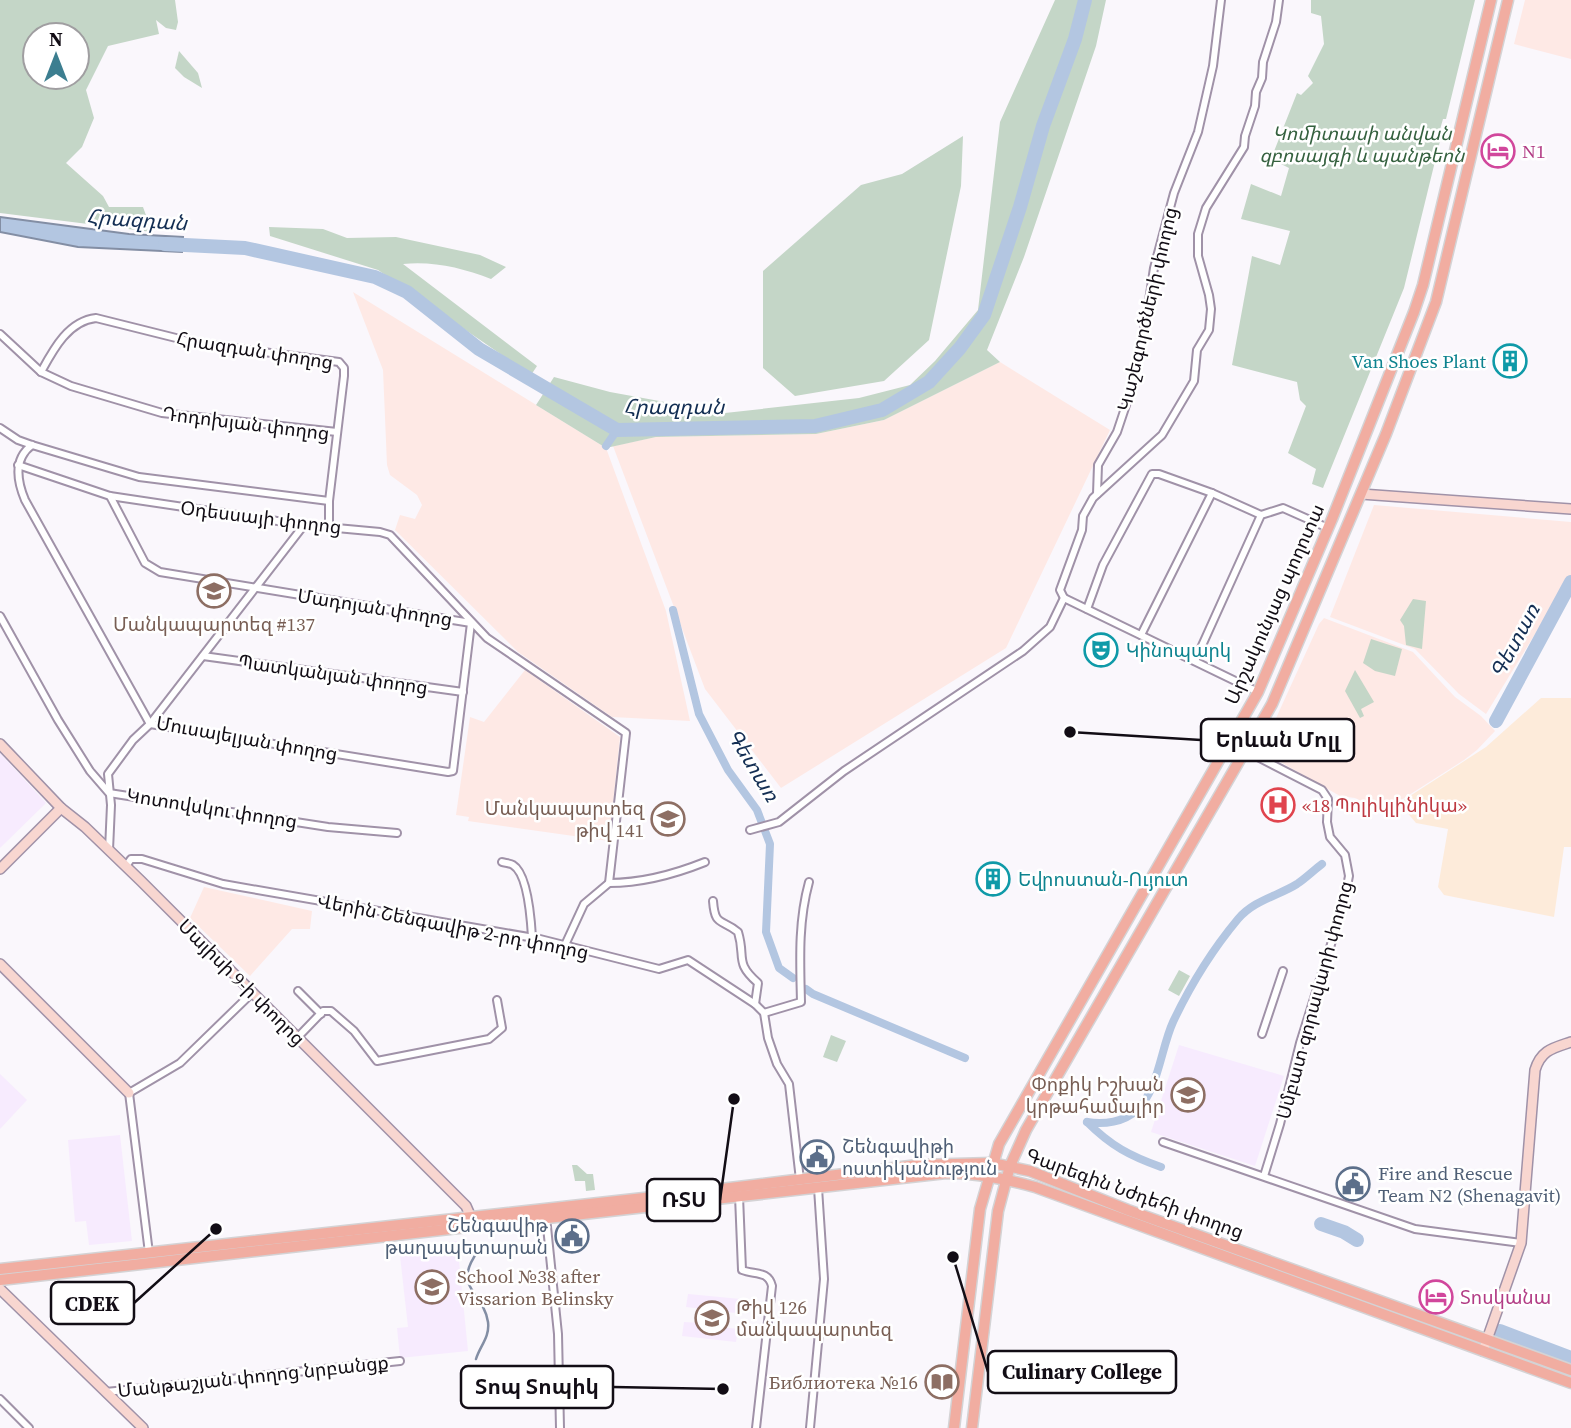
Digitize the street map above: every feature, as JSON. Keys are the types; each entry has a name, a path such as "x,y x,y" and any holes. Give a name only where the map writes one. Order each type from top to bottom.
{"main road":[{"name":"Արշակունյաց պողոտա","path":"954,1426 980,1209 999,1144 1258,692 1328,527 1423,285 1491,0"},
{"name":"Արշակունյաց պողոտա","path":"972,1426 998,1211 1010,1166 1027,1130 1272,704 1361,494 1436,302 1508,0"},
{"path":"1310,569 1315,580 1326,577"},
{"path":"1296,603 1306,601 1312,609"},
{"path":"1105,958 1120,968"},
{"name":"Գարեգին Նժդեհի փողոց","path":"0,1280 939,1163 992,1163 1010,1166 1485,1346 1571,1383"},
{"name":"Գարեգին Նժդեհի փողոց","path":"0,1269 546,1217 946,1173 989,1175 1006,1178 1485,1346 1571,1370"},
{"path":"958,1394 965,1402 976,1398"},
{"path":"954,1426 964,1414 972,1426"}],"street":[{"name":"Կաշեգործների փողոց","path":"1097,494 1098,465 1117,432 1129,397 1154,268 1174,193 1198,132 1213,66 1222,0"},
{"name":"Կաշեգործների փողոց","path":"1064,598 1060,590 1082,530 1083,516 1097,494 1161,435 1194,381 1197,350 1209,330 1211,309 1197,249 1199,227 1206,208 1244,147 1256,92 1262,78 1263,62 1276,22 1279,0"},
{"name":"Հրազդան փողոց","path":"38,372 61,339 91,319 101,319 196,343 339,362 343,364 344,371 337,432"},
{"name":"Դոդոխյան փողոց","path":"0,334 38,372 71,386 162,413 337,432 329,500 329,526"},
{"name":"Օդեսսայի փողոց","path":"0,428 18,440 32,445 139,477 329,500"},
{"path":"19,465 22,454 32,445"},
{"name":"Օդեսսայի փողոց","path":"19,465 110,496 390,535 471,623"},
{"name":"Մուսայելյան փողոց","path":"19,465 20,484 25,500 150,724 448,772 453,771 454,766 463,692"},
{"path":"1087,609 1103,565 1150,476 1159,474 1212,493 1261,516 1283,508 1328,527"},
{"path":"1141,635 1212,493"},
{"path":"1361,494 1571,509"},
{"name":"Մադոյան փողոց","path":"110,496 149,568 471,623 487,638 625,733 610,883"},
{"path":"1195,661 1261,516"},
{"path":"109,850 111,805 107,780 111,768 133,740 150,724 304,525"},
{"path":"750,830 779,822 844,771 1023,651 1049,627 1064,598 1258,692"},
{"name":"Կոտովսկու փողոց","path":"0,616 58,720 90,771 109,793 328,827 397,833"},
{"path":"463,692 471,623"},
{"name":"Պատկանյան փողոց","path":"203,656 463,692"},
{"name":"Մայիսի 9-ի փողոց","path":"0,744 61,808 126,866 466,1206 473,1222"},
{"name":"Սմբատ զորավարի փողոց","path":"1246,751 1322,790 1328,799 1327,822 1330,837 1345,855 1349,876 1343,906 1300,1043 1280,1125 1264,1176"},
{"path":"0,869 61,808"},
{"name":"Վերին Շենգավիթ 2-րդ փողոց","path":"126,866 131,859 142,859 223,884 533,937 659,969 688,960 755,1004 764,1013"},
{"path":"502,862 514,866 522,874 533,937"},
{"path":"565,945 584,904 610,883 633,883 705,862"},
{"path":"800,1180 789,1084 777,1064 768,1038 764,1013 801,1002 800,928 809,882"},
{"path":"713,901 717,921 738,932 743,966 758,983 755,1004"},
{"path":"0,964 129,1093 149,1253"},
{"path":"1262,1034 1283,971"},
{"path":"298,991 321,1014"},
{"path":"129,1093 180,1063 253,992"},
{"path":"298,1038 323,1011 331,1011 354,1031 377,1061 489,1039 502,1028 497,1000"},
{"path":"1485,1346 1521,1243 1535,1070 1542,1054 1571,1042"},
{"path":"1163,1142 1415,1229 1521,1243"},
{"path":"810,1428 824,1279 818,1188"},
{"path":"739,1196 742,1270 765,1275 771,1280 772,1286 756,1428"},
{"path":"546,1217 558,1334 560,1428"},
{"path":"0,1289 143,1428"},
{"name":"Մանթաշյան փողոց նրբանցք","path":"106,1392 400,1361"},
{"path":"0,1399 29,1428"}],"shaded area":[{"path":"1525,0 1571,0 1571,59 1514,44"},
{"path":"353,292 606,448 666,611 690,721 612,717 518,652 395,530 400,515 415,519 422,505 417,495 390,475 387,465 383,370"},
{"path":"1000,362 1110,430 1006,648 781,788 705,689 613,446 656,437 816,434 884,420"},
{"path":"1374,505 1571,522 1571,585 1543,621 1486,714 1459,694 1415,649 1330,617"},
{"path":"1324,618 1413,652 1455,697 1481,716 1495,731 1464,760 1395,804 1377,808 1355,798 1340,796 1261,751"},
{"path":"525,670 620,737 609,841 468,821 469,817 456,815 470,717 484,722"},
{"path":"1541,698 1571,698 1571,847 1564,847 1554,917 1444,895 1438,887 1448,829 1416,823 1399,803 1486,747"},
{"path":"0,753 46,803 0,848"},
{"path":"204,887 312,911 310,929 292,929 250,976 190,918"},
{"path":"1179,1045 1284,1076 1255,1166 1151,1132"},
{"path":"0,1074 27,1100 0,1129"},
{"path":"120,1135 132,1241 89,1245 86,1221 75,1222 68,1140"},
{"name":"School №38 after Vissarion Belinsky","path":"457,1241 468,1351 400,1358 397,1328 408,1327 399,1247"},
{"name":"Թիվ 126 մանկապարտեզ","path":"688,1294 741,1299 739,1313 723,1312 722,1327 738,1329 736,1342 682,1336 684,1322 701,1323 703,1309 686,1307"}],"green space":[{"path":"0,0 175,0 178,22 176,30 166,28 156,20 159,34 108,46 91,80 91,21 21,21 21,91 86,91 94,118 82,147 66,163 103,196 109,207 143,207 152,232 0,213"},
{"path":"1055,0 1106,0 1096,46 1024,257 987,350 1000,362 884,420 816,434 656,437 606,448 536,405 554,377 610,392 725,413 859,398 910,385 935,361 978,310 1000,122"},
{"name":"Կոմիտասի անվան զբոսայգի և պանթեոն","path":"1311,0 1475,0 1446,119 1443,119 1437,140 1440,141 1404,288 1323,488 1312,484 1316,469 1288,453 1306,406 1300,400 1297,382 1232,365 1252,256 1280,265 1290,231 1241,219 1251,184 1281,196 1289,168 1271,159 1297,93 1301,95 1313,83 1308,76 1324,44 1321,16 1311,13"},
{"path":"179,51 198,73 202,88 175,68"},
{"path":"963,136 961,186 929,340 884,381 795,396 763,368 763,271 861,185 902,174"},
{"path":"269,227 323,229 347,238 396,237 480,255 506,267 491,279 448,266 403,264 537,366 531,375 378,270 270,236"},
{"path":"1413,599 1426,601 1422,649 1406,645 1404,626 1400,620"},
{"path":"1371,639 1402,649 1395,676 1375,671 1363,663"},
{"path":"1355,670 1374,702 1361,709 1364,716 1360,718 1345,691"},
{"path":"1179,970 1190,976 1179,996 1168,990"},
{"path":"831,1035 846,1041 837,1062 823,1057"},
{"path":"572,1165 577,1165 587,1174 593,1174 595,1190 586,1191 585,1181 575,1181"}],"water":[{"path":"0,217 129,234 183,237 182,252 78,247 0,232"}],"waterway":[{"name":"Հրազդան","path":"165,244 245,248 375,277 407,292 479,349 617,430 815,426 882,410 929,382 960,348 984,315 1020,207 1043,126 1075,39 1085,0"},
{"name":"Գետառ","path":"606,446 617,430"},
{"name":"Գետառ","path":"1496,721 1571,582"},
{"name":"Գետառ","path":"673,610 699,714 728,770 757,810 770,844 766,932 779,968 793,978"},
{"name":"Գետառ","path":"1087,1122 1114,1122 1137,1110 1150,1092 1169,1032 1180,1008 1203,968 1238,919 1251,907 1297,884 1322,864"},
{"name":"Գետառ","path":"806,989 965,1058"},
{"path":"1087,1122 1121,1149 1161,1167"},
{"path":"1321,1224 1357,1240"},
{"path":"476,1359 488,1327 485,1311 468,1282 470,1264 478,1251"},
{"path":"1500,1331 1571,1358"}],"place":[{"name":"N1","path":"1498,151"},
{"name":"Van Shoes Plant","path":"1510,361"},
{"name":"Մանկապարտեզ #137","path":"214,591"},
{"name":"Կինոպարկ","path":"1101,650"},
{"name":"Երևան Մոլլ","path":"1070,732"},
{"name":"«18 Պոլիկլինիկա»","path":"1278,805"},
{"name":"Մանկապարտեզ թիվ 141","path":"668,819"},
{"name":"Եվրոստան-Ույուտ","path":"993,879"},
{"name":"Փոքիկ Իշխան կրթահամալիր","path":"1188,1095"},
{"name":"ՌՏՍ","path":"734,1099"},
{"name":"Շենգավիթի ոստիկանություն","path":"817,1157"},
{"name":"Fire and Rescue Team N2 (Shenagavit)","path":"1353,1184"},
{"name":"CDEK","path":"216,1229"},
{"name":"Շենգավիթ թաղապետարան","path":"572,1236"},
{"name":"Culinary College","path":"953,1257"},
{"name":"School №38 after Vissarion Belinsky","path":"432,1287"},
{"name":"Տոսկանա","path":"1436,1297"},
{"name":"Թիվ 126 մանկապարտեզ","path":"712,1318"},
{"name":"Библиотека №16","path":"942,1382"},
{"name":"Տոպ Տոպիկ","path":"723,1389"}]}
